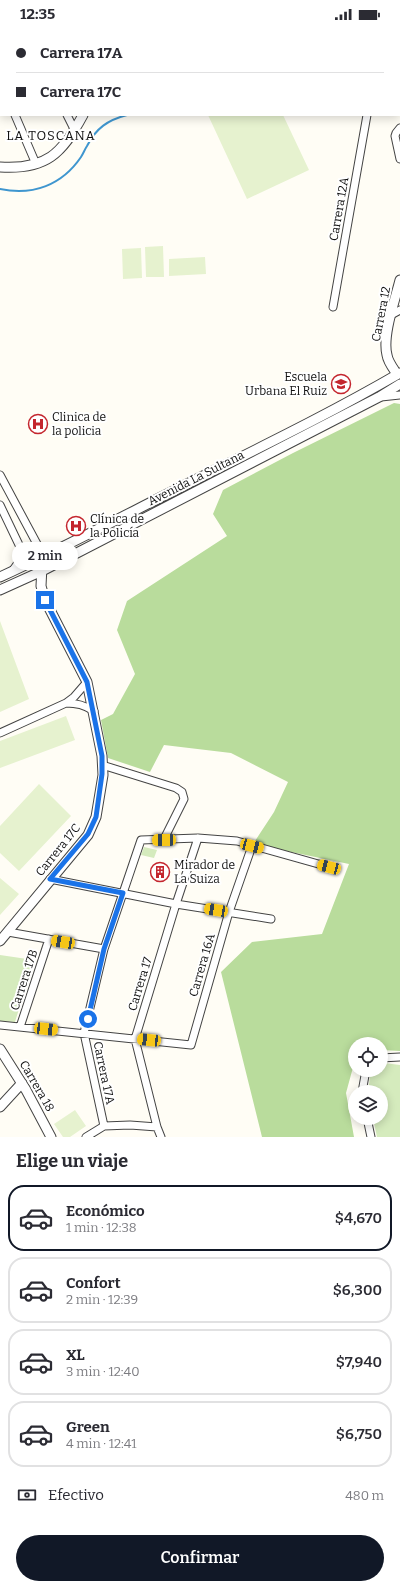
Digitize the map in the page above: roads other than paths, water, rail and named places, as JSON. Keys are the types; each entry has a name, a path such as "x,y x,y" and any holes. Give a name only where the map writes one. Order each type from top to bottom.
{"street":[{"path":"15,116 36,164"},
{"path":"68,116 75,131"},
{"path":"0,168 18,169 36,164 51,157 65,145 75,131 82,116"},
{"name":"Carrera 12A","path":"333,307 367,116"},
{"path":"398,130 395,136 400,159"},
{"name":"Carrera 12","path":"399,374 388,359 386,346 391,315 400,280"},
{"path":"391,315 400,310"},
{"name":"Avenida La Sultana","path":"0,577 44,557 226,464 291,433 399,374"},
{"name":"Avenida La Sultana","path":"0,590 42,571 379,397 400,384"},
{"path":"379,397 400,395"},
{"path":"354,398 359,407"},
{"path":"0,475 44,557"},
{"path":"0,505 21,549 21,557 10,572"},
{"name":"Carrera 17C","path":"0,941 88,834 96,817 102,774 102,756 87,682 45,600 41,586 44,557"},
{"path":"0,732 66,703 87,682"},
{"path":"66,703 80,704 94,711"},
{"path":"102,765 176,788 182,792 184,799 164,840 198,838 237,841 329,867"},
{"name":"Carrera 17","path":"134,1039 198,838"},
{"name":"Carrera 17A","path":"104,1126 84,1033 104,949 141,840 164,840"},
{"name":"Carrera 16A","path":"134,1039 191,1045 229,912 252,846"},
{"path":"50,879 176,904 271,920"},
{"path":"8,932 104,949"},
{"name":"Carrera 17B","path":"20,1027 49,939"},
{"path":"0,1025 134,1039 156,1127 161,1137"},
{"name":"Carrera 18","path":"0,1048 22,1083 51,1137"},
{"path":"388,1058 400,1057"},
{"path":"0,1107 22,1083"},
{"path":"86,1137 104,1126 130,1125 156,1127"},
{"path":"368,1125 371,1137"}],"waterway":[{"path":"0,189 24,191 46,186 56,181 73,167 81,157 94,134 108,122 124,116"}],"place":[{"name":"Escuela Urbana El Ruiz","path":"341,384"},
{"name":"Clinica de la policia","path":"38,424"},
{"name":"Clínica de la Policía","path":"76,526"},
{"name":"Mirador de La Suiza","path":"160,872"}],"district":[{"name":"LA TOSCANA","path":"51,135"}]}
